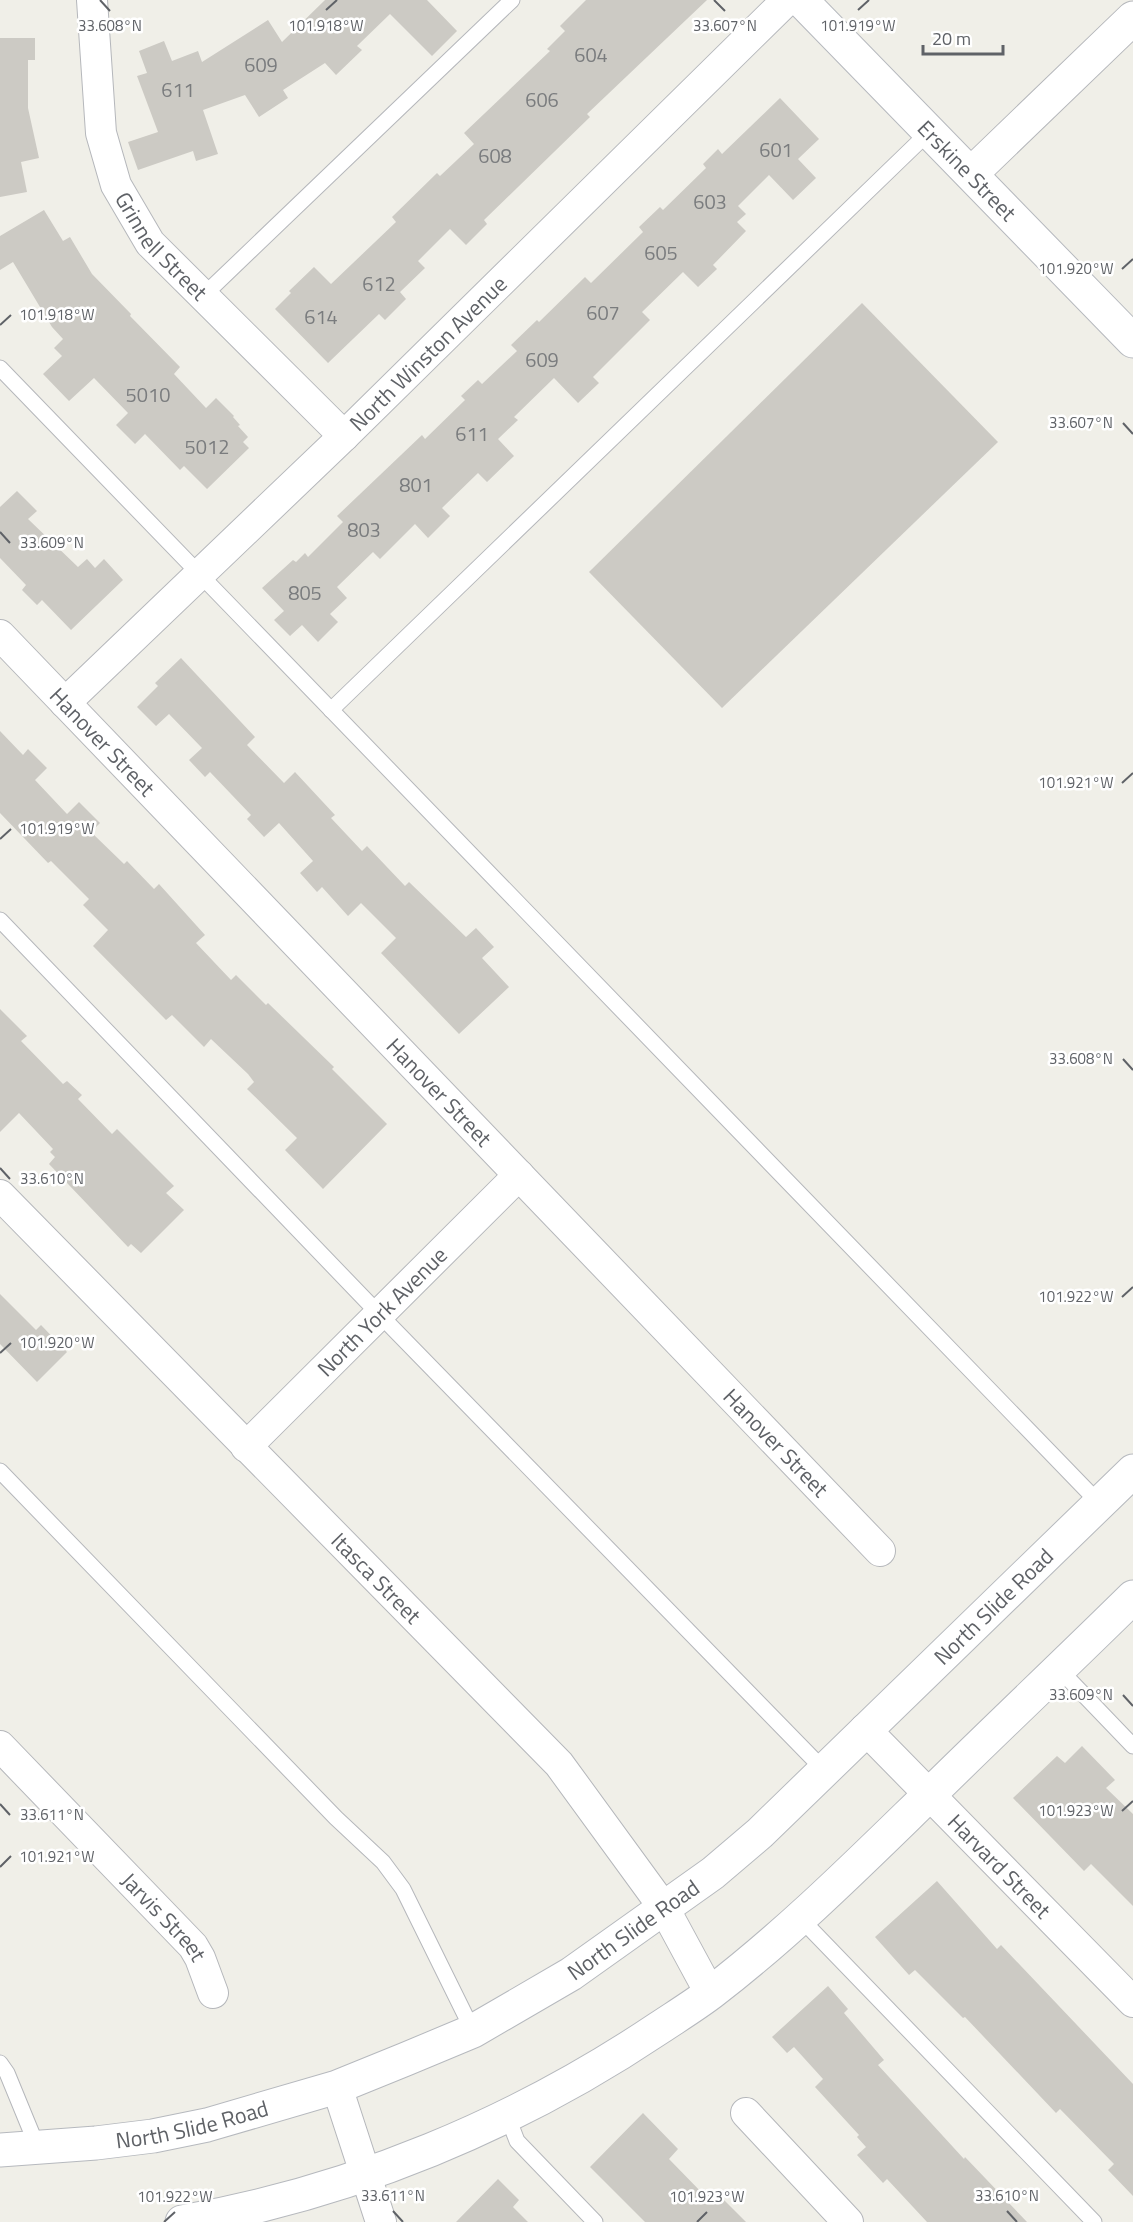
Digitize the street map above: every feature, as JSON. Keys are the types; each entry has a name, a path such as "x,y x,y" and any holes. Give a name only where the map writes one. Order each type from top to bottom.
{"main road":[{"name":"Erskine Street","path":"801,0 1133,341"},
{"path":"971,174 1133,18"},
{"name":"North Slide Road","path":"0,2150 130,2139 207,2125 337,2087 473,2031 571,1974 713,1873 760,1833 1133,1471"},
{"path":"182,2222 234,2213 366,2175 474,2132 612,2059 710,1993 801,1919 1133,1597"}],"street":[{"name":"Grinnell Street","path":"92,0 101,133 116,185 150,243 344,436"},
{"name":"North Winston Avenue","path":"65,703 344,436 787,0"},
{"name":"Hanover Street","path":"0,635 880,1551"},
{"name":"North York Avenue","path":"246,1446 519,1175"},
{"name":"Itasca Street","path":"0,1196 559,1764 664,1908 710,1993"},
{"name":"Harvard Street","path":"865,1729 1133,2002"},
{"name":"Jarvis Street","path":"0,1746 193,1946 213,1993"},
{"path":"337,2087 381,2222"},
{"path":"746,2113 848,2222"}],"lane":[{"path":"203,296 512,0"},
{"path":"331,710 930,132"},
{"path":"0,368 1099,1503"},
{"path":"0,920 379,1314 824,1770"},
{"path":"0,1471 336,1818 383,1863 403,1889 473,2031"},
{"path":"1059,1669 1133,1746"},
{"path":"801,1919 1094,2222"},
{"path":"0,2062 7,2073 37,2146"},
{"path":"507,2115 517,2141 595,2222"}],"building":[{"path":"325,0 427,0 457,31 432,56 390,14 357,46 362,50 336,75 325,63 283,90 288,98 259,117 245,95 203,110 218,154 196,161 193,151 138,170 128,142 158,132 137,76 147,73 139,51 164,41 172,61 198,51 202,62 268,20 282,42"},
{"path":"586,0 707,0 587,114 590,117 484,220 487,224 466,245 450,229 418,261 425,268 400,292 406,299 385,320 379,314 328,363 275,309 291,293 289,291 314,267 331,284 396,222 392,217 437,173 440,176 474,144 464,133 550,51 547,49 565,31 560,26"},
{"path":"0,38 35,38 35,60 28,60 28,108 39,158 21,162 27,192 0,197"},
{"path":"780,98 819,139 798,159 816,178 793,200 769,175 738,206 746,214 737,222 746,231 713,265 717,269 698,287 683,272 642,312 650,320 593,377 599,383 578,403 554,378 514,417 518,420 498,439 514,456 487,482 478,473 442,508 450,516 428,538 415,524 380,559 373,552 337,587 347,598 330,614 338,622 318,642 302,625 290,636 274,620 284,611 262,588 293,560 296,562 305,553 308,557 343,522 337,516 422,435 425,439 465,400 461,396 478,380 482,384 517,351 511,345 537,320 539,322 585,277 591,283 643,232 639,227 660,207 663,210 706,168 703,164 718,149 722,154"},
{"path":"44,210 63,241 70,237 92,274 180,367 174,374 206,408 216,398 234,416 240,425 238,426 248,437 243,442 249,448 207,489 184,466 180,470 145,434 135,444 116,425 128,413 94,378 69,401 43,374 62,356 54,348 63,339 52,327 13,262 0,270 0,236"},
{"path":"862,303 998,442 722,708 589,572"},
{"path":"17,491 37,511 28,519 78,567 87,559 95,568 104,559 123,580 71,630 42,600 37,605 22,590 26,585 0,558 0,507"},
{"path":"181,658 255,737 247,745 284,783 295,772 335,815 331,818 362,851 367,846 405,886 409,882 466,937 476,928 494,947 482,958 509,987 459,1034 381,953 396,938 361,903 348,916 322,887 317,892 300,873 313,861 279,823 264,837 247,819 251,815 210,772 205,777 189,760 202,748 169,714 156,726 137,707 158,686 155,683"},
{"path":"0,731 23,755 28,749 47,768 35,780 67,814 79,802 100,823 91,832 124,864 127,861 154,889 159,884 205,935 196,943 231,980 236,975 266,1005 268,1003 334,1067 332,1069 387,1124 323,1189 285,1150 297,1138 247,1089 254,1082 248,1074 211,1039 204,1047 172,1015 166,1020 93,946 108,930 83,905 89,899 51,861 48,863 0,813"},
{"path":"0,1009 27,1036 21,1041 63,1084 67,1081 82,1095 78,1099 112,1134 117,1129 174,1186 166,1193 184,1210 141,1253 131,1244 128,1247 49,1164 55,1157 50,1152 53,1149 19,1113 0,1132"},
{"path":"0,1294 36,1330 41,1325 67,1352 37,1382 0,1344"},
{"path":"1082,1746 1115,1780 1106,1788 1133,1814 1133,1906 1091,1864 1084,1871 1013,1798 1057,1756 1065,1763"},
{"path":"937,1881 997,1949 1001,1945 1133,2084 1133,2196 1108,2170 1114,2164 1060,2109 1056,2113 965,2017 963,2018 915,1970 909,1975 875,1937"},
{"path":"828,1986 848,2009 844,2013 884,2060 878,2065 964,2159 965,2157 1027,2222 927,2222 887,2179 883,2183 857,2155 866,2147 857,2137 859,2135 815,2087 823,2079 794,2047 787,2053 772,2037"},
{"path":"643,2113 678,2149 669,2159 706,2197 714,2190 746,2222 645,2222 590,2167"},
{"path":"498,2179 519,2200 513,2207 528,2222 456,2222"}]}
